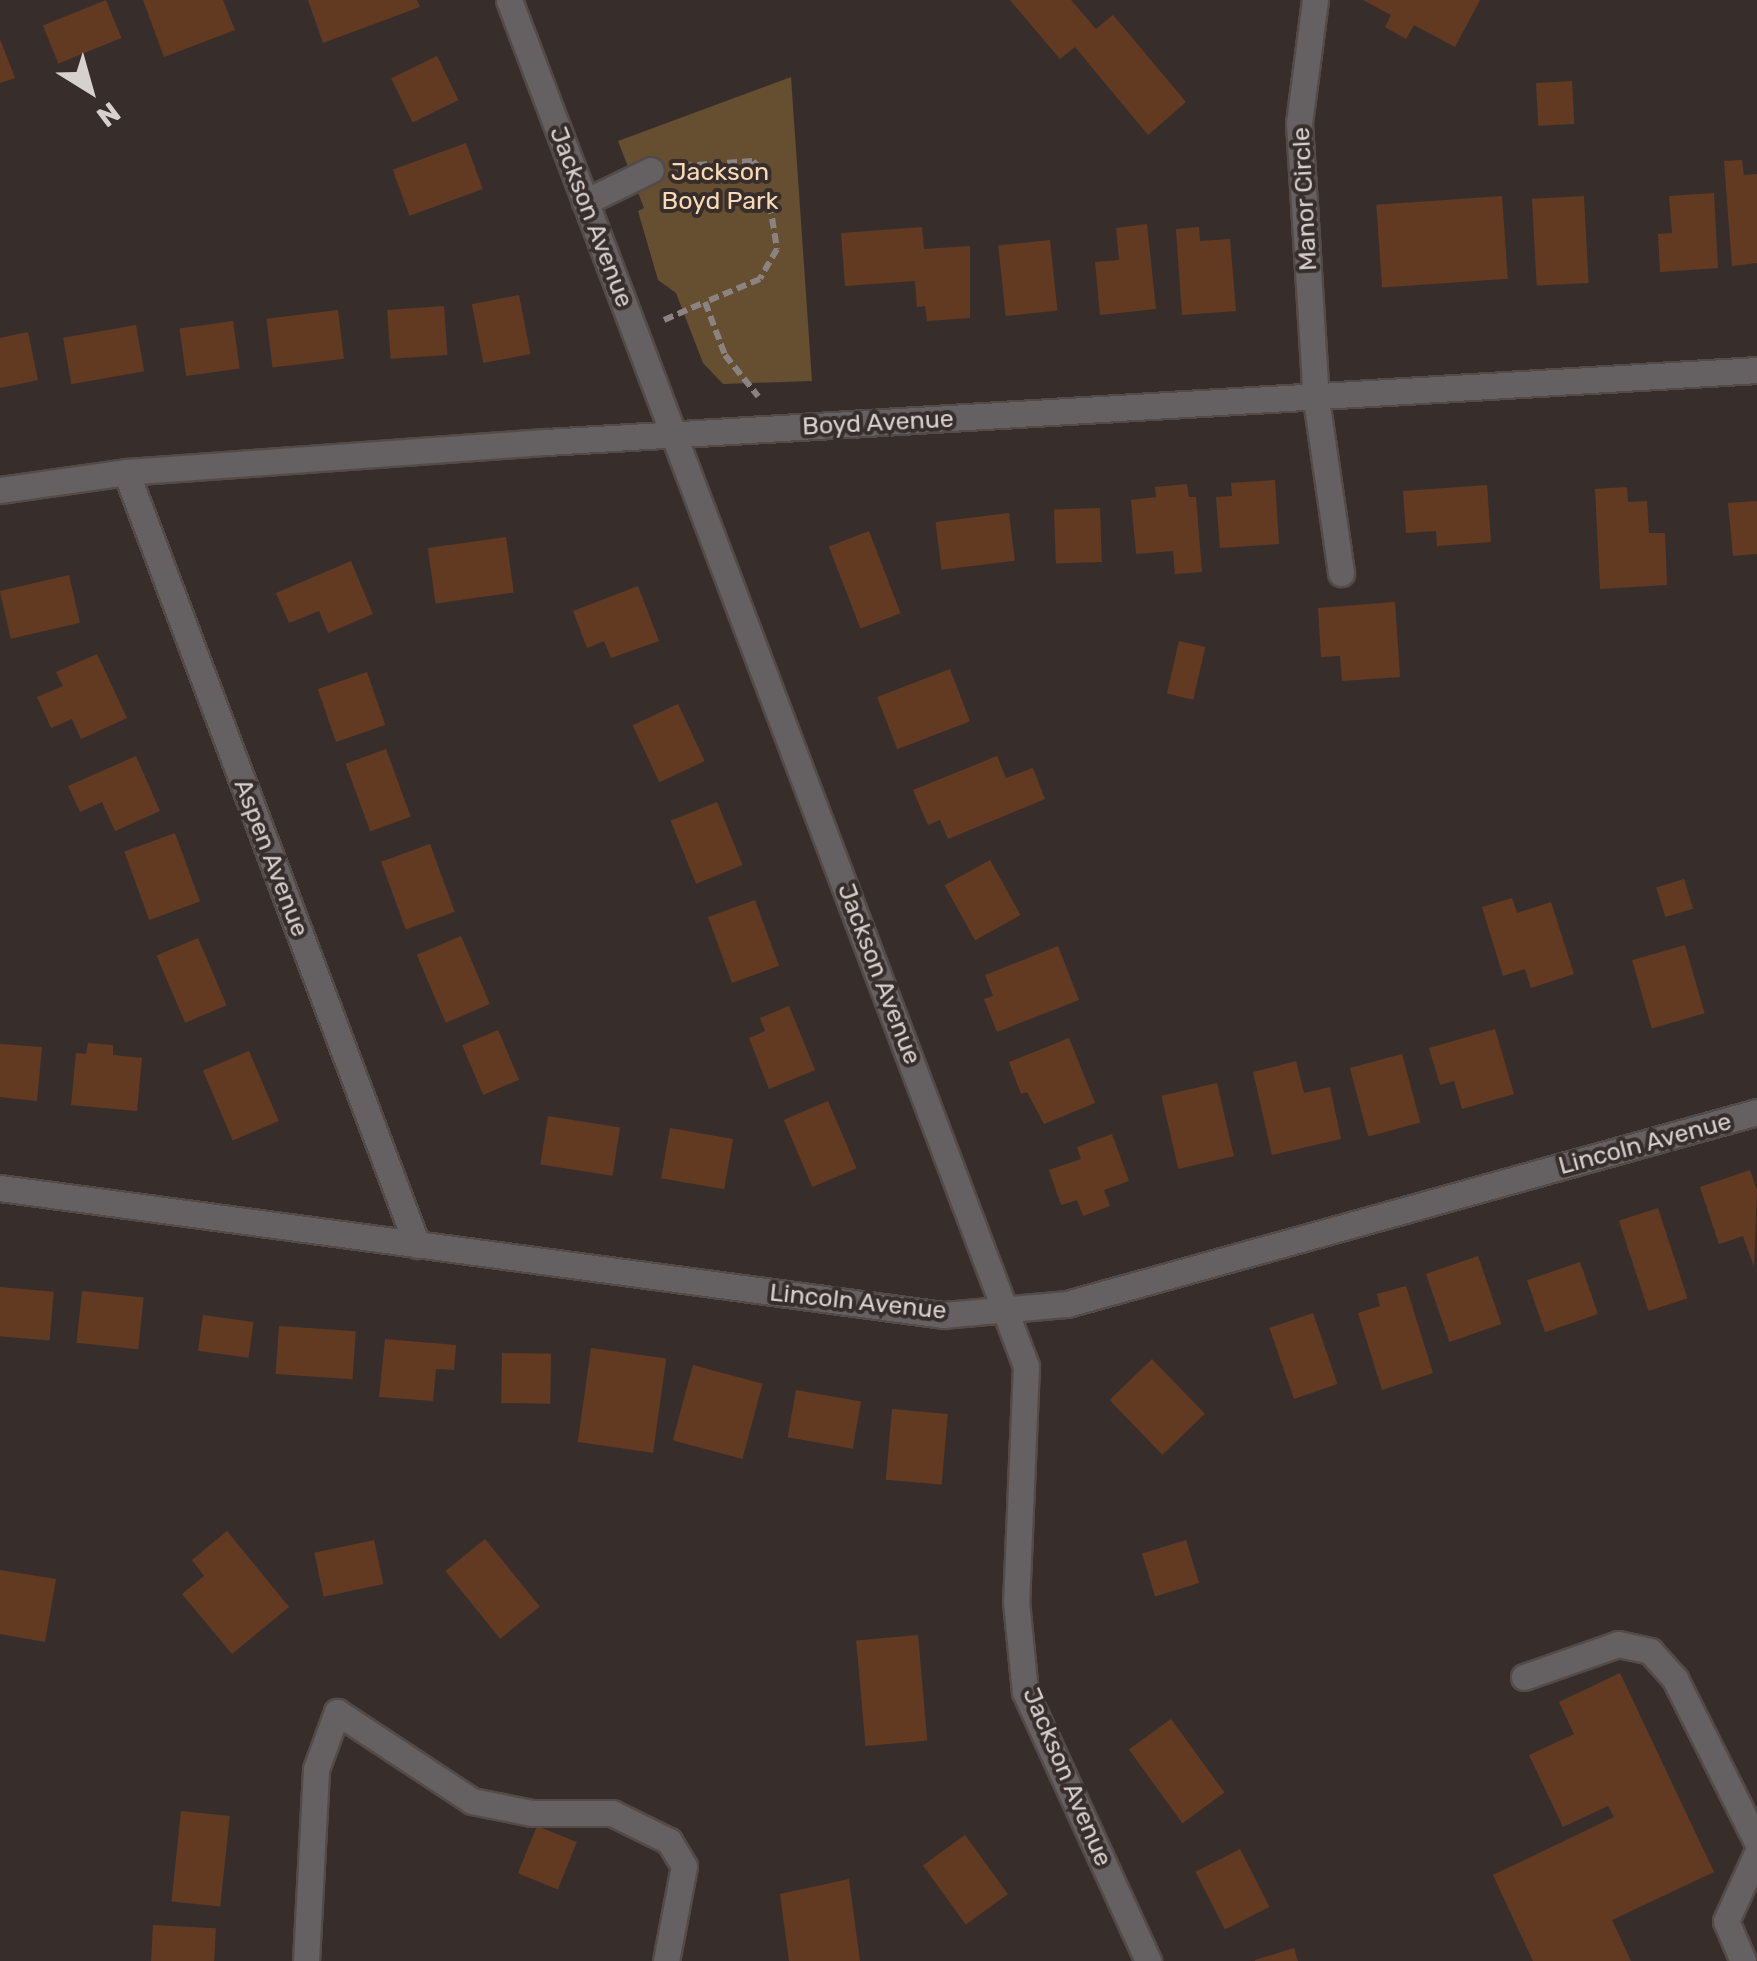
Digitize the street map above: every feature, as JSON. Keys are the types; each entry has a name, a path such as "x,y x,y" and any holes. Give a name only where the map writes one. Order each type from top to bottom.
{"street":[{"name":"Jackson Avenue","path":"509,0 1026,1366 1016,1601 1025,1692 1148,1961"},
{"name":"Manor Circle","path":"1315,0 1300,123 1316,399 1341,573"},
{"path":"586,202 651,170"},
{"name":"Boyd Avenue","path":"0,490 126,472 1757,370"},
{"name":"Aspen Avenue","path":"126,472 418,1245"},
{"name":"Lincoln Avenue","path":"0,1188 943,1316 1005,1306 1067,1304 1757,1112"},
{"path":"1524,1678 1618,1644 1650,1651 1675,1679 1757,1842"},
{"path":"306,1961 316,1769 337,1712 472,1801 532,1813 612,1813 669,1841 684,1866 666,1961"},
{"path":"1743,1961 1726,1921 1757,1853"}],"path":[{"path":"651,170 753,161 765,174 777,249 760,279 670,318"},
{"path":"705,302 725,355 783,429"}],"green space":[{"name":"Jackson Boyd Park","path":"791,77 812,381 723,384 703,363 676,293 658,280 638,211 644,208 618,141"}],"building":[{"path":"106,0 121,38 58,63 43,25"},
{"path":"143,0 223,0 235,30 164,57"},
{"path":"308,0 417,0 420,7 323,43"},
{"path":"1010,0 1071,0 1096,29 1113,15 1186,102 1148,135 1075,47 1060,59"},
{"path":"1363,0 1480,0 1455,47 1414,25 1406,39 1385,27 1391,15"},
{"path":"0,39 15,78 0,83"},
{"path":"437,56 458,100 413,122 391,78"},
{"path":"1572,81 1574,124 1538,126 1536,83"},
{"path":"466,143 483,189 409,216 393,170"},
{"path":"1742,160 1744,175 1757,174 1757,263 1732,266 1724,161"},
{"path":"1714,193 1718,268 1660,272 1658,234 1672,233 1669,196"},
{"path":"1502,196 1508,279 1382,288 1376,205"},
{"path":"1584,196 1589,283 1537,286 1532,199"},
{"path":"1147,224 1156,309 1100,315 1095,262 1119,260 1116,228"},
{"path":"922,227 924,249 970,246 970,318 927,321 925,306 917,307 915,281 845,286 841,233"},
{"path":"1199,227 1200,241 1230,239 1236,311 1182,315 1176,229"},
{"path":"1050,240 1057,311 1006,316 998,245"},
{"path":"519,295 530,354 483,363 472,304"},
{"path":"444,306 447,355 391,359 387,310"},
{"path":"338,310 344,359 273,367 267,319"},
{"path":"233,321 240,369 186,376 180,329"},
{"path":"136,325 144,371 71,384 63,338"},
{"path":"28,332 38,380 0,388 0,338"},
{"path":"1275,480 1279,544 1220,548 1216,497 1232,496 1231,483"},
{"path":"1187,484 1189,497 1196,497 1202,572 1175,574 1173,551 1136,554 1131,500 1156,497 1155,487"},
{"path":"1487,485 1491,542 1437,546 1436,531 1406,533 1403,491"},
{"path":"1627,487 1628,502 1647,501 1649,533 1665,533 1667,585 1600,589 1595,489"},
{"path":"1757,501 1757,554 1733,556 1728,503"},
{"path":"1100,508 1102,562 1056,564 1054,510"},
{"path":"1009,513 1015,561 941,570 936,522"},
{"path":"869,531 901,613 860,629 829,546"},
{"path":"506,537 514,592 436,603 428,548"},
{"path":"351,561 373,614 328,633 319,611 289,623 276,593"},
{"path":"69,575 80,623 11,639 0,591"},
{"path":"638,586 659,641 611,658 604,641 587,648 573,611"},
{"path":"1395,602 1400,677 1342,681 1340,656 1321,657 1318,608"},
{"path":"1179,641 1205,647 1193,700 1167,694"},
{"path":"97,654 127,718 81,739 72,719 51,728 37,697 63,686 56,672"},
{"path":"950,669 970,721 897,749 877,697"},
{"path":"367,672 385,725 336,742 318,689"},
{"path":"678,704 705,761 659,782 633,725"},
{"path":"386,749 411,817 370,831 346,764"},
{"path":"136,756 160,811 115,831 102,802 80,812 68,786"},
{"path":"997,756 1006,778 1033,768 1045,799 948,839 940,820 928,825 913,790"},
{"path":"717,802 742,865 696,884 671,821"},
{"path":"175,833 200,902 149,920 124,851"},
{"path":"430,844 455,912 406,929 381,862"},
{"path":"990,860 1021,915 975,940 945,885"},
{"path":"1684,879 1693,909 1665,917 1656,887"},
{"path":"1512,898 1517,913 1551,902 1574,974 1531,988 1525,969 1503,976 1482,907"},
{"path":"755,900 779,966 732,983 708,917"},
{"path":"461,936 490,1004 446,1023 417,955"},
{"path":"198,938 227,1005 185,1023 157,956"},
{"path":"1685,945 1705,1013 1652,1028 1632,960"},
{"path":"1058,946 1079,1000 997,1032 984,999 993,996 985,975"},
{"path":"789,1006 815,1070 769,1089 749,1038 765,1031 760,1018"},
{"path":"1495,1029 1514,1094 1462,1109 1454,1081 1440,1085 1429,1048"},
{"path":"498,1030 519,1080 483,1095 462,1045"},
{"path":"1069,1038 1095,1103 1044,1124 1027,1092 1021,1094 1009,1062"},
{"path":"88,1043 113,1045 113,1055 142,1058 137,1111 71,1105 76,1053 86,1054"},
{"path":"0,1044 42,1047 37,1101 0,1097"},
{"path":"249,1051 279,1121 233,1140 203,1071"},
{"path":"1402,1054 1420,1123 1368,1137 1350,1068"},
{"path":"1296,1061 1304,1093 1330,1087 1341,1139 1272,1155 1253,1072"},
{"path":"1217,1083 1234,1156 1178,1169 1161,1096"},
{"path":"828,1101 857,1168 812,1187 784,1120"},
{"path":"548,1116 620,1127 612,1176 540,1164"},
{"path":"670,1128 733,1139 724,1189 661,1178"},
{"path":"1112,1134 1129,1181 1104,1190 1110,1206 1083,1216 1077,1200 1061,1205 1049,1170 1081,1159 1077,1147"},
{"path":"1750,1170 1757,1190 1754,1267 1743,1236 1719,1244 1700,1187"},
{"path":"1658,1208 1687,1298 1648,1311 1619,1221"},
{"path":"1478,1256 1501,1324 1449,1342 1426,1274"},
{"path":"1580,1262 1598,1314 1545,1332 1527,1280"},
{"path":"1406,1286 1433,1373 1382,1390 1358,1313 1380,1306 1377,1294"},
{"path":"0,1287 54,1292 50,1341 0,1336"},
{"path":"82,1291 144,1297 138,1349 77,1343"},
{"path":"1313,1313 1337,1384 1294,1399 1270,1328"},
{"path":"203,1315 254,1322 248,1358 198,1351"},
{"path":"279,1326 356,1331 352,1379 276,1374"},
{"path":"385,1339 456,1345 454,1370 436,1369 433,1401 379,1397"},
{"path":"591,1348 666,1359 653,1453 578,1442"},
{"path":"502,1353 551,1354 550,1404 501,1403"},
{"path":"1152,1359 1205,1414 1162,1455 1110,1400"},
{"path":"693,1365 763,1384 742,1459 673,1440"},
{"path":"796,1390 861,1401 853,1449 788,1437"},
{"path":"892,1409 948,1414 942,1485 886,1480"},
{"path":"227,1531 289,1607 232,1654 182,1594 204,1576 192,1560"},
{"path":"485,1539 540,1607 500,1639 445,1571"},
{"path":"374,1540 383,1584 324,1597 314,1553"},
{"path":"1186,1540 1199,1583 1155,1596 1142,1553"},
{"path":"0,1570 56,1579 45,1642 0,1634"},
{"path":"918,1635 927,1741 865,1746 856,1640"},
{"path":"1620,1673 1714,1872 1612,1920 1631,1961 1533,1961 1493,1875 1614,1817 1608,1806 1563,1827 1529,1755 1574,1734 1559,1702"},
{"path":"1171,1719 1224,1793 1182,1823 1129,1750"},
{"path":"181,1811 230,1816 220,1907 171,1902"},
{"path":"537,1826 577,1842 558,1889 518,1873"},
{"path":"965,1835 1008,1894 966,1925 923,1866"},
{"path":"1240,1849 1270,1907 1225,1930 1195,1872"},
{"path":"849,1879 860,1961 789,1961 780,1894"},
{"path":"153,1925 216,1928 214,1961 151,1961"},
{"path":"1294,1948 1298,1961 1255,1961 1255,1960"}]}
